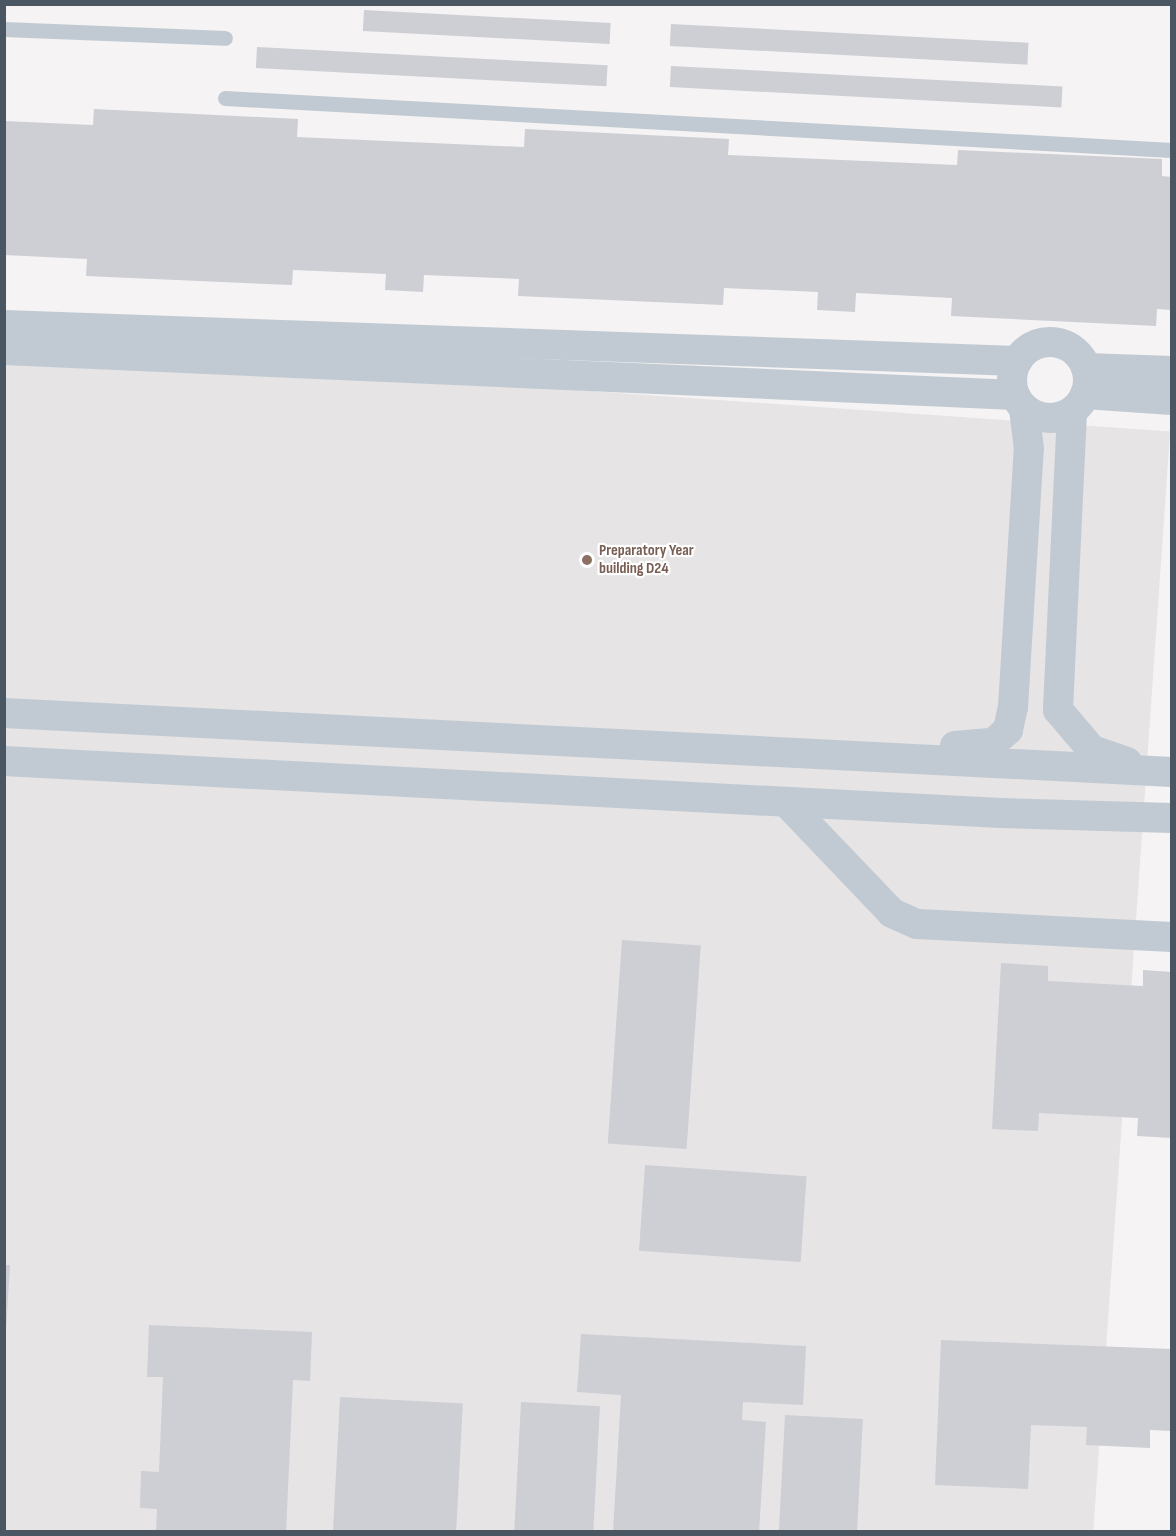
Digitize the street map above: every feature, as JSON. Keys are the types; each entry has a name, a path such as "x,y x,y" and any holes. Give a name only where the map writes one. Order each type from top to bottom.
{"street":[{"path":"4,325 1017,362"},
{"path":"894,758 929,744 993,743 1008,730 1013,707 1029,449 1012,378 1017,362 1036,346 1061,344 1076,352 1081,391 1058,710 1092,750 1162,772"},
{"path":"4,350 1019,402 1039,417 1056,418 1081,391 1172,371"},
{"path":"1081,391 1172,400"},
{"path":"4,712 1162,772"},
{"path":"4,761 786,802 1172,818"},
{"path":"786,802 892,913 917,924 1172,937"}],"lane":[{"path":"4,29 225,38"},
{"path":"225,98 1172,150"}],"shaded area":[{"path":"4,350 1170,432 1093,1532 4,1532"}],"building":[{"path":"364,10 611,23 610,44 363,31"},
{"path":"671,24 1029,43 1027,65 670,46"},
{"path":"257,47 608,65 606,86 256,68"},
{"path":"671,66 1062,87 1061,107 670,87"},
{"path":"94,109 298,119 297,137 524,147 525,129 729,139 728,155 957,165 958,150 1162,159 1162,176 1172,177 1172,310 1157,309 1156,326 951,316 952,298 856,293 855,312 817,310 818,292 724,288 723,305 518,296 519,279 424,275 423,292 385,290 386,274 293,270 292,285 86,276 87,259 4,255 4,121 93,125"},
{"path":"622,940 701,946 687,1149 608,1144"},
{"path":"1001,963 1048,966 1048,981 1143,986 1143,970 1172,972 1172,1138 1137,1136 1138,1118 1039,1113 1038,1131 992,1129"},
{"path":"645,1165 807,1176 801,1262 639,1251"},
{"path":"4,1265 10,1265 6,1330 4,1330"},
{"path":"149,1325 312,1332 310,1381 293,1380 286,1532 156,1532 157,1509 140,1508 141,1471 159,1472 163,1377 147,1377"},
{"path":"581,1334 806,1346 803,1405 743,1402 742,1420 766,1422 759,1532 613,1532 621,1395 577,1392"},
{"path":"941,1340 1172,1349 1172,1431 1150,1430 1150,1448 1086,1445 1087,1427 1031,1425 1028,1489 935,1485"},
{"path":"340,1397 463,1403 456,1532 333,1532"},
{"path":"521,1402 600,1406 593,1532 514,1532"},
{"path":"785,1415 863,1419 857,1532 779,1532"}],"place":[{"name":"Preparatory Year building D24","path":"587,560"}]}
